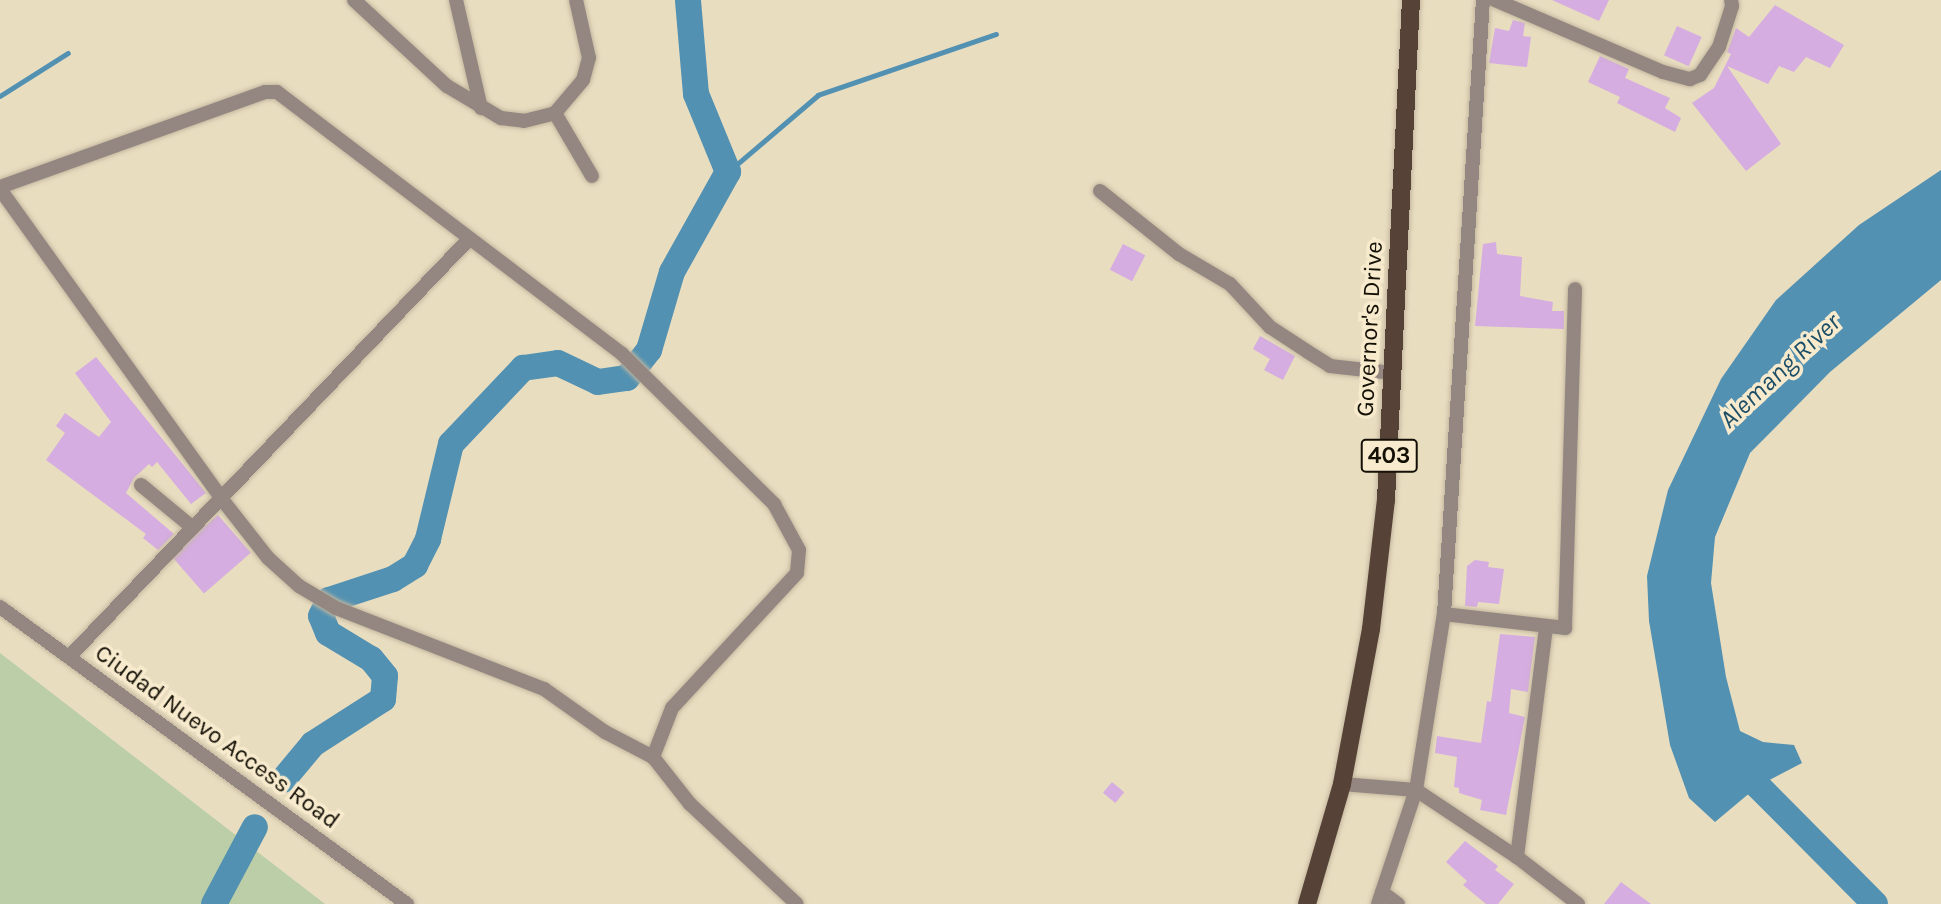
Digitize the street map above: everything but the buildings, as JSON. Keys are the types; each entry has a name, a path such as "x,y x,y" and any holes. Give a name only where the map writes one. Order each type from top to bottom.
{"main road":[{"name":"Governor's Drive","path":"1307,904 1342,784 1371,629 1387,500 1411,0"}],"street":[{"path":"354,0 447,86 502,118 524,121 555,113 583,80 589,58 576,0"},
{"path":"456,0 481,108"},
{"path":"1398,904 1380,898 1416,790 1444,614 1483,0"},
{"path":"1495,0 1663,72 1690,79 1700,75 1718,47 1732,6 1731,0"},
{"path":"653,757 672,708 797,573 799,550 774,504 622,354 277,92 265,92 0,188 221,498 268,558 299,586 330,605 544,689 605,732 653,757 690,804 797,904"},
{"path":"555,113 592,176"},
{"path":"1100,191 1180,254 1230,284 1270,327 1330,366 1393,373"},
{"path":"69,657 469,239"},
{"path":"1444,614 1565,628 1574,289"},
{"path":"141,485 193,528"},
{"name":"Ciudad Nuevo Access Road","path":"0,607 407,904"},
{"path":"1517,857 1546,626"},
{"path":"1342,784 1416,790 1517,857 1578,904"}],"green space":[{"path":"0,653 325,904 0,904"}],"water":[{"path":"1941,170 1941,280 1830,372 1750,453 1715,537 1711,583 1726,677 1740,731 1763,742 1794,745 1802,763 1758,786 1715,822 1689,798 1670,745 1649,621 1647,576 1668,490 1721,379 1776,300 1859,225"}],"waterway":[{"path":"283,780 313,744 383,699 385,676 371,659 328,633 321,616 329,600 393,579 415,565 428,539 451,444 523,368 558,363 598,382 627,378 649,350 672,272 728,172 696,94 688,0"},
{"path":"728,172 818,95 996,34"},
{"path":"0,96 68,53"},
{"name":"Alemang River","path":"1740,756 1758,786 1875,904"},
{"path":"214,904 255,827"}]}
